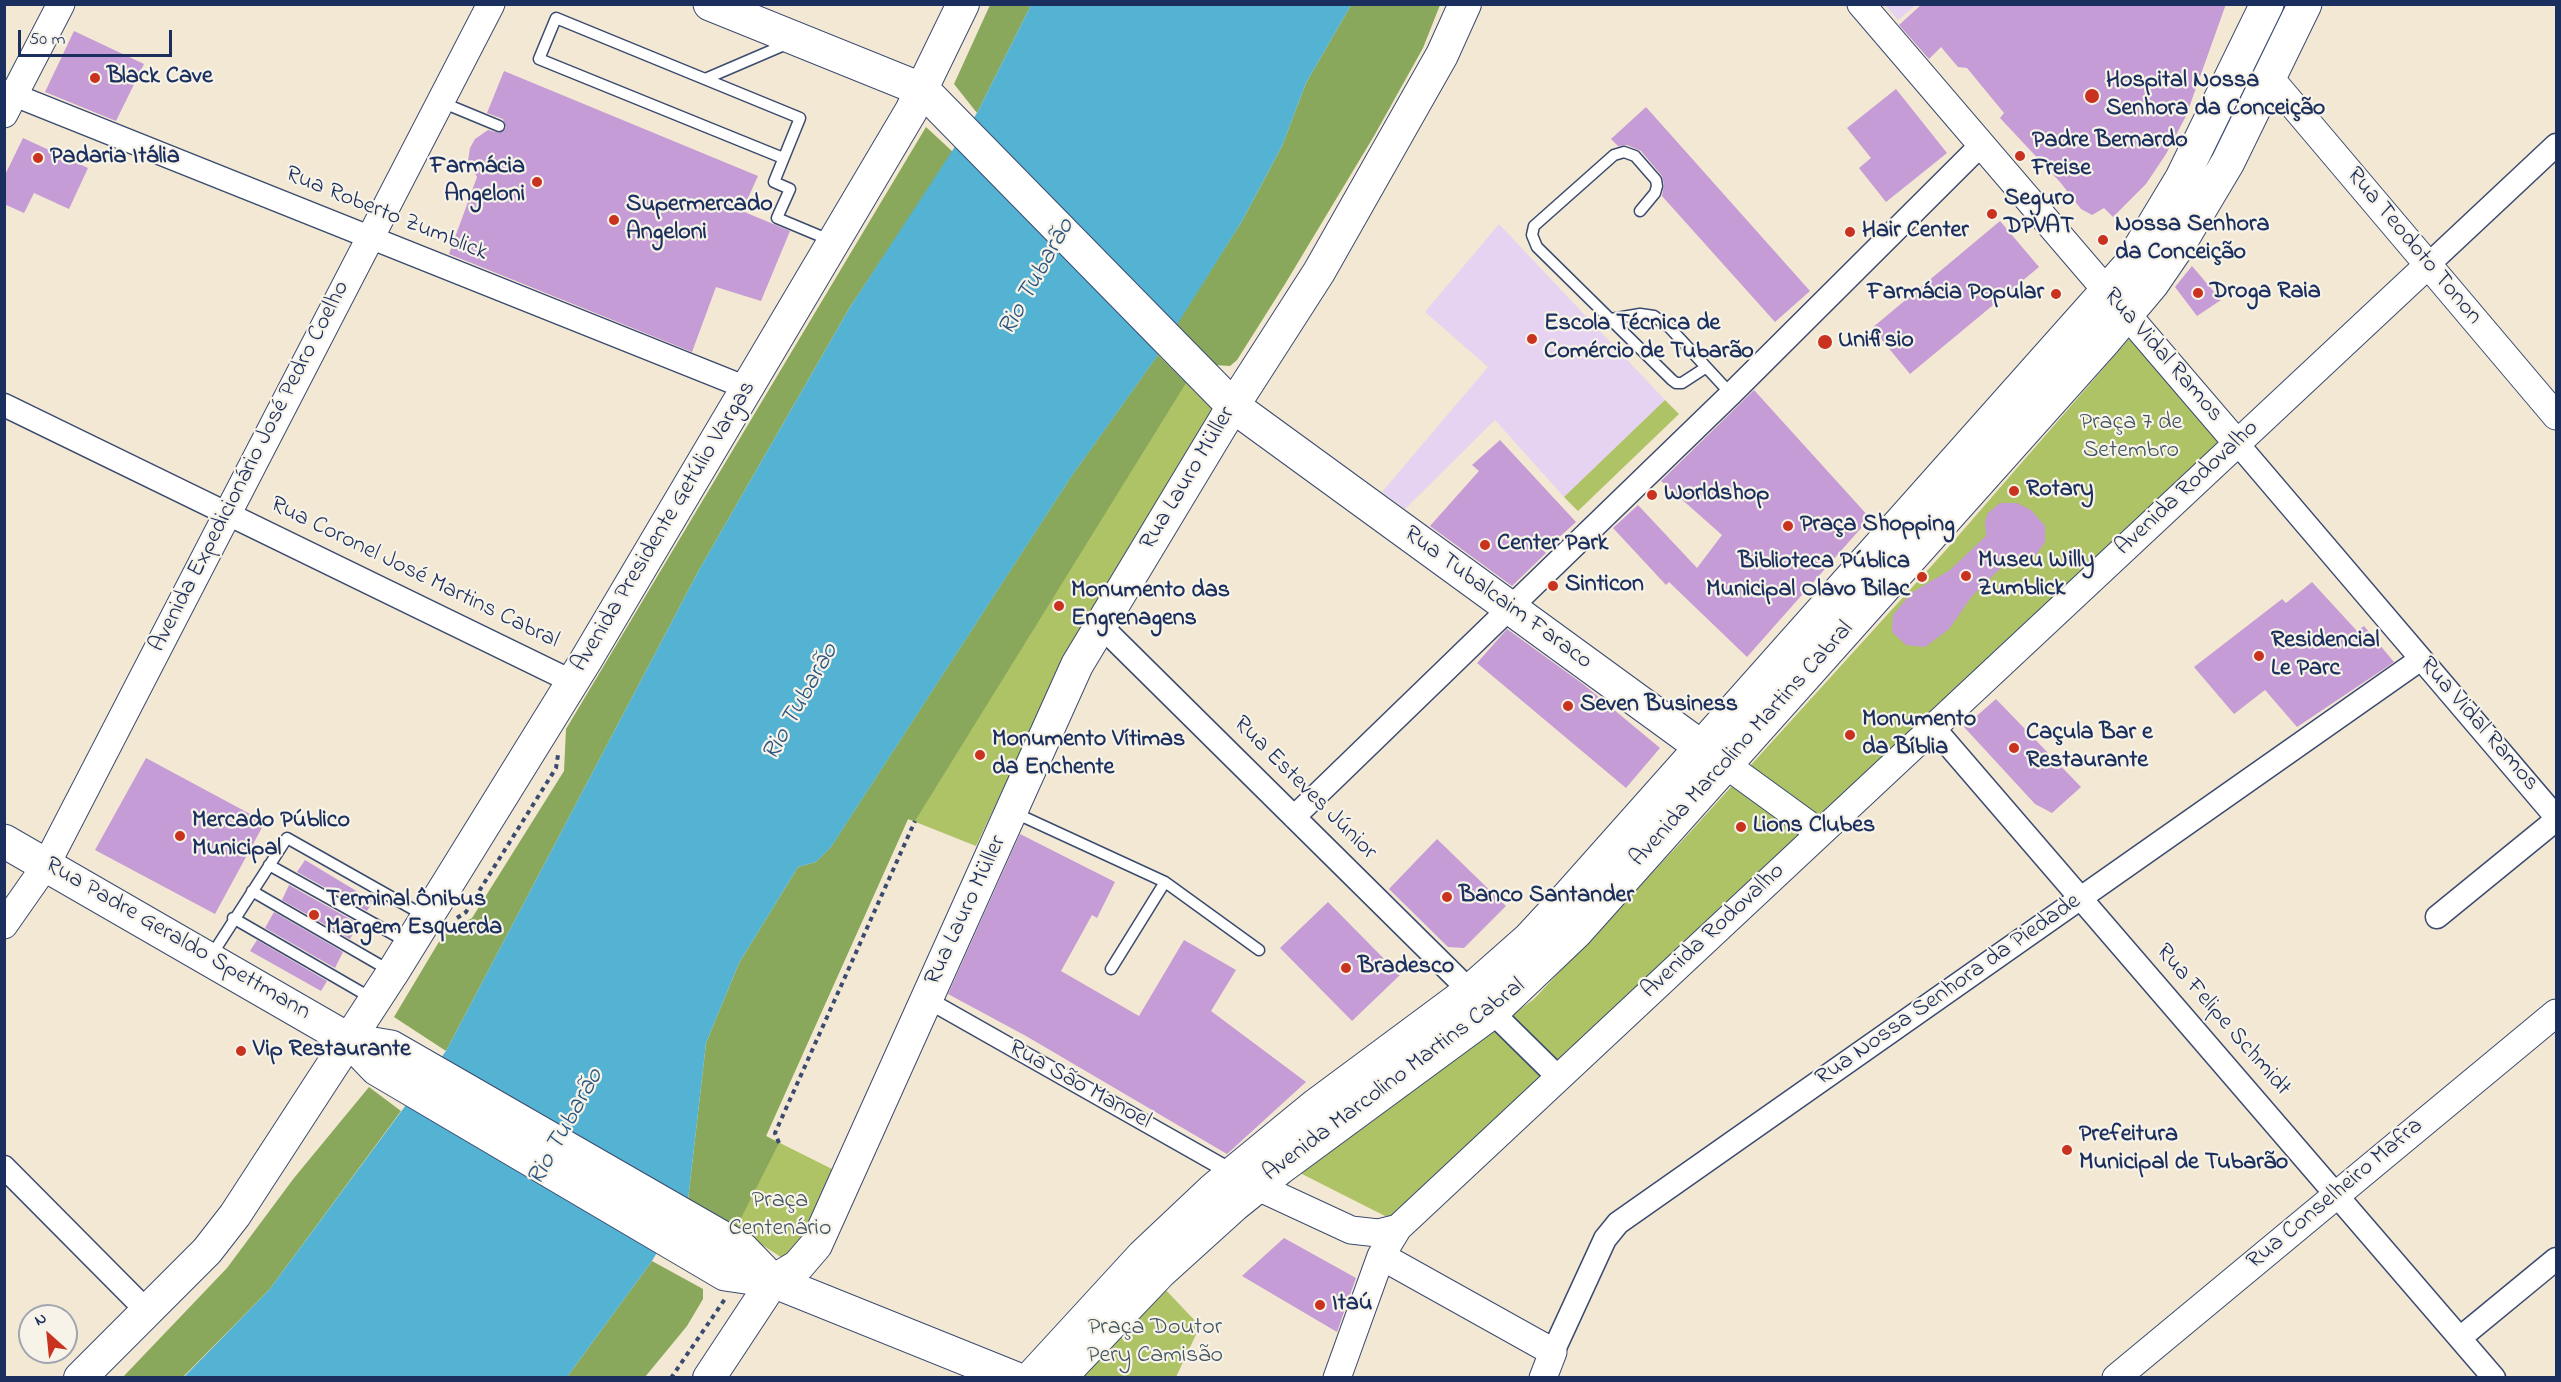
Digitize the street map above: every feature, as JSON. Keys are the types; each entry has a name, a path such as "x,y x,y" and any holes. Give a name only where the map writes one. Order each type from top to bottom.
{"main road":[{"path":"710,4 930,98"},
{"name":"Avenida Presidente Getúlio Vargas","path":"80,1377 207,1251 235,1215 428,918 573,682 834,242 930,98 963,4"},
{"name":"Rua Lauro Müller","path":"773,1281 798,1266 816,1245 1013,812 1077,665 1233,406 1319,272 1436,65 1465,4"},
{"path":"2268,4 2264,39 2259,55 2260,67 2270,78"},
{"name":"Avenida Marcolino Martins Cabral","path":"2117,304 2128,266 2182,178 2268,4"},
{"name":"Avenida Marcolino Martins Cabral","path":"1031,1377 1143,1256 1576,932 1713,756 2117,304 2178,246 2206,200 2270,78 2305,4"},
{"name":"Rua Tubalcaim Faraco","path":"930,98 1233,406 1713,756"},
{"name":"Rua Padre Geraldo Spettmann","path":"4,841 384,1058 732,1272"},
{"name":"Avenida Marcolino Martins Cabral","path":"1059,1377 1245,1179"},
{"path":"732,1272 773,1281 1014,1377"},
{"path":"709,1377 773,1281"}],"street":[{"path":"8,100 61,4"},
{"name":"Avenida Expedicionário José Pedro Coelho","path":"4,925 46,865 491,4"},
{"name":"Rua Vidal Ramos","path":"1861,4 2556,818"},
{"name":"Rua Teodoto Tonon","path":"2270,78 2556,416"},
{"name":"Rua Roberto Zumblick","path":"8,100 370,237 747,388"},
{"path":"1294,817 1731,394 1982,145"},
{"name":"Avenida Rodovalho","path":"1337,1377 1381,1256 1398,1228 2428,265 2554,151"},
{"name":"Rua Coronel José Martins Cabral","path":"4,405 573,682"},
{"name":"Rua Esteves Júnior","path":"1100,625 1559,1078"},
{"name":"Rua Nossa Senhora da Piedade","path":"1543,1377 1605,1239 1618,1223 2421,659"},
{"name":"Rua Felipe Schmidt","path":"1934,727 2494,1377"},
{"name":"Rua Tubalcaim Faraco","path":"1713,756 1820,833"},
{"path":"2437,916 2556,818"},
{"name":"Rua São Manoel","path":"926,999 1245,1179 1351,1230 1378,1233 1398,1228"},
{"name":"Rua Conselheiro Mafra","path":"2116,1377 2556,1013"},
{"path":"4,1167 148,1312"},
{"path":"1381,1256 1553,1352"},
{"path":"2460,1338 2556,1259"}],"lane":[{"path":"783,158 540,58 556,18 800,118 774,182 790,189 777,218 834,242"},
{"path":"705,79 798,40"},
{"path":"441,102 499,126"},
{"path":"1640,211 1655,193 1656,180 1635,156 1624,152 1614,155 1534,226 1532,235 1537,247 1676,383 1689,379 1705,368"},
{"path":"1611,319 1640,314 1654,316 1670,328 1731,394"},
{"path":"1013,812 1165,882 1259,950"},
{"path":"209,959 233,918 287,838 428,918"},
{"path":"269,865 411,944"},
{"path":"1111,969 1165,882"},
{"path":"252,891 393,972"},
{"path":"233,918 375,1000"}],"path":[{"path":"779,1143 775,1133 915,821"},
{"path":"671,1377 732,1272"}],"shaded area":[{"path":"1885,5 1916,5 1898,20"},
{"name":"Escola Técnica de Comércio de Tubarão","path":"1499,224 1665,400 1564,497 1495,420 1405,509 1382,492 1488,367 1425,312"}],"green space":[{"path":"990,5 1031,5 977,113 954,84"},
{"path":"1351,5 1440,5 1423,48 1374,136 1285,284 1237,360 1230,366 1214,365 1174,328 1242,221 1282,146 1306,83"},
{"path":"926,127 953,152 850,307 699,570 446,1051 394,1017 443,935 472,918 564,771 566,729"},
{"name":"Praça 7 de Setembro","path":"2129,339 2224,441 1391,1219 1298,1172 1534,999 1682,841 1945,551"},
{"name":"Praça Centenário","path":"1158,355 1215,411 1070,648 976,846 908,819 766,1136 834,1170 810,1232 787,1261 736,1228 816,862 831,847 1071,477"},
{"path":"1158,355 1186,383 915,821 908,819 766,1136 779,1143 736,1228 688,1200 706,1043 739,963 798,867 816,862 831,847 1071,477"},
{"path":"1665,400 1679,414 1578,511 1564,497"},
{"path":"369,1087 401,1111 269,1290 183,1377 122,1378 227,1268 294,1178"},
{"path":"652,1261 703,1289 703,1299 687,1326 645,1377 567,1377"},
{"name":"Praça Doutor Pery Camisão","path":"1162,1286 1200,1326 1176,1377 1078,1378"}],"water":[{"name":"Rio Tubarão","path":"1031,5 1351,5 1306,83 1282,146 1242,221 1158,355 1071,477 831,847 816,862 798,867 739,963 706,1043 688,1200 652,1261 567,1377 183,1378 269,1290 446,1051 699,570 850,307 977,113"}],"building":[{"name":"Hospital Nossa Senhora da Conceição","path":"1922,4 2226,4 2186,116 2166,154 2146,184 2113,217 2104,208 2092,215 2081,209 2060,182 2000,118 2004,113 1967,68 1958,67 1941,47 1929,59 1899,25"},
{"name":"Black Cave","path":"74,31 144,64 116,121 45,92"},
{"name":"Supermercado Angeloni","path":"504,71 758,176 742,211 790,231 761,301 716,287 692,352 449,254 477,177 468,161 470,148 475,139 488,130 499,133 506,128 503,119 487,113"},
{"path":"1896,89 1947,153 1886,202 1859,168 1871,158 1847,128"},
{"path":"1646,107 1810,291 1775,322 1662,196 1664,185 1662,176 1641,151 1627,145 1618,146 1611,139"},
{"path":"23,138 88,168 69,209 34,193 24,213 4,204 4,177"},
{"path":"2000,221 2039,267 1910,374 1872,328"},
{"name":"Droga Raia","path":"2192,266 2221,300 2197,316 2175,287"},
{"name":"Praça Shopping","path":"1754,390 1870,518 1747,657 1669,582 1666,585 1613,528 1638,505 1697,568 1722,535 1661,481"},
{"path":"1500,440 1576,522 1544,551 1546,553 1512,586 1430,526 1479,471 1472,465"},
{"name":"Museu Willy Zumblick","path":"2000,503 2017,503 2031,510 2045,526 2045,542 2036,555 2015,561 2009,560 1972,596 1949,629 1925,647 1906,645 1892,632 1893,615 1911,593 1950,570 1986,536 1985,521 1988,513"},
{"path":"2312,582 2357,631 2364,626 2394,662 2297,727 2265,690 2234,714 2194,667 2282,599 2286,603"},
{"name":"Seven Business","path":"1507,629 1583,684 1660,748 1626,788 1477,663"},
{"name":"Caçula Bar e Restaurante","path":"1996,699 2081,787 2052,813 2035,804 1964,727"},
{"name":"Mercado Público Municipal","path":"146,758 265,822 215,914 95,850"},
{"path":"1020,834 1115,882 1097,918 1092,915 1061,971 1139,1016 1184,940 1236,970 1211,1011 1306,1082 1227,1154 1026,1036 948,994"},
{"name":"Banco Santander","path":"1437,839 1506,906 1464,948 1448,947 1389,889"},
{"path":"305,860 373,901 367,911 297,872"},
{"path":"289,885 359,924 350,939 282,900"},
{"name":"Bradesco","path":"1328,902 1400,975 1352,1021 1280,948"},
{"path":"274,912 343,952 335,968 265,928"},
{"path":"257,940 327,981 321,991 250,951"},
{"name":"Itaú","path":"1284,1238 1356,1278 1337,1332 1242,1276"}],"place":[{"name":"Black Cave","path":"95,78"},
{"name":"Hospital Nossa Senhora da Conceição","path":"2092,96"},
{"name":"Padre Bernardo Freise","path":"2020,156"},
{"name":"Padaria Itália","path":"38,158"},
{"name":"Farmácia Angeloni","path":"537,182"},
{"name":"Seguro DPVAT","path":"1992,214"},
{"name":"Supermercado Angeloni","path":"614,220"},
{"name":"Hair Center","path":"1850,232"},
{"name":"Nossa Senhora da Conceição","path":"2103,240"},
{"name":"Droga Raia","path":"2198,293"},
{"name":"Farmácia Popular","path":"2056,294"},
{"name":"Escola Técnica de Comércio de Tubarão","path":"1532,339"},
{"name":"Unifisio","path":"1825,342"},
{"name":"Rotary","path":"2014,491"},
{"name":"Worldshop","path":"1652,495"},
{"name":"Praça Shopping","path":"1788,526"},
{"name":"Center Park","path":"1485,545"},
{"name":"Museu Willy Zumblick","path":"1966,576"},
{"name":"Biblioteca Pública Municipal Olavo Bilac","path":"1922,577"},
{"name":"Sinticon","path":"1553,586"},
{"name":"Monumento das Engrenagens","path":"1059,606"},
{"name":"Residencial Le Parc","path":"2259,656"},
{"name":"Seven Business","path":"1568,706"},
{"name":"Monumento da Bíblia","path":"1850,735"},
{"name":"Caçula Bar e Restaurante","path":"2014,748"},
{"name":"Monumento Vítimas da Enchente","path":"980,755"},
{"name":"Lions Clubes","path":"1741,827"},
{"name":"Mercado Público Municipal","path":"180,836"},
{"name":"Banco Santander","path":"1447,897"},
{"name":"Terminal Ônibus Margem Esquerda","path":"314,915"},
{"name":"Bradesco","path":"1346,968"},
{"name":"Vip Restaurante","path":"241,1051"},
{"name":"Prefeitura Municipal de Tubarão","path":"2067,1150"},
{"name":"Itaú","path":"1320,1305"}]}
